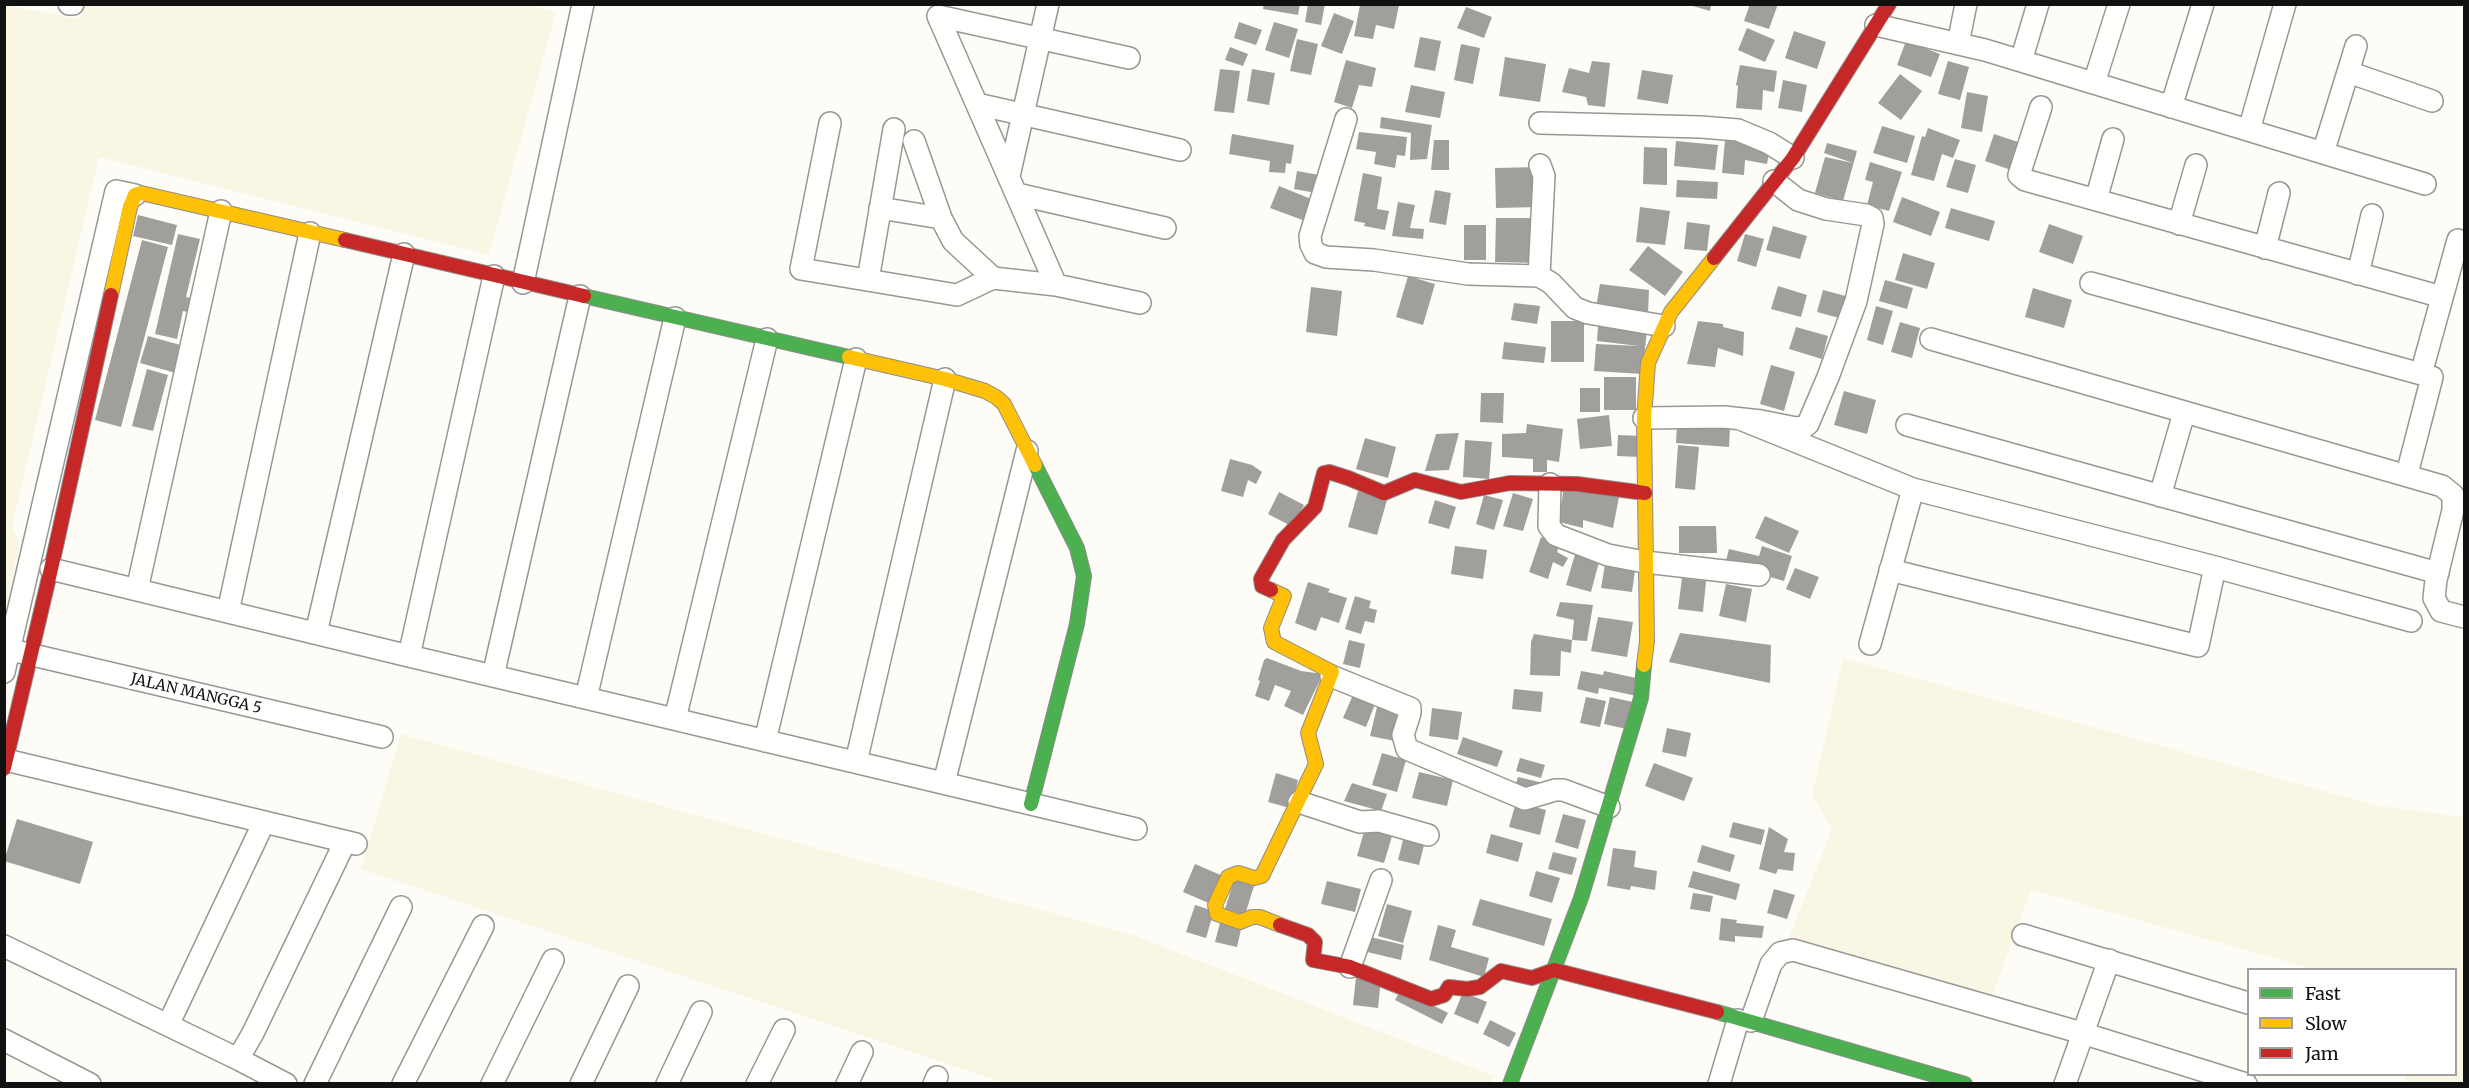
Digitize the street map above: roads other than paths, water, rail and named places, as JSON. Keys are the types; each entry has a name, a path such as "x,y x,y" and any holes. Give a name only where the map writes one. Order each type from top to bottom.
{"street":[{"path":"523,283 583,4"},
{"path":"1013,185 1023,115 1048,4"},
{"path":"1510,1083 1581,898 1634,725 1644,676 1647,641 1644,418 1648,363 1664,326 1683,294 1793,158 1889,4"},
{"path":"1958,44 1966,4"},
{"path":"2021,61 2038,4"},
{"path":"2094,83 2119,4"},
{"path":"2171,107 2203,4"},
{"path":"2249,130 2285,4"},
{"path":"1056,285 938,16 1129,58"},
{"path":"1876,25 2021,61 2426,184"},
{"path":"2323,153 2356,46"},
{"path":"2348,72 2432,101"},
{"path":"977,104 1180,150"},
{"path":"2041,107 2019,175 2032,183 2442,297"},
{"path":"1346,119 1310,236 1315,253 1341,259 1374,260 1468,274 1539,276 1551,283 1575,308 1588,313 1664,326"},
{"path":"830,123 801,269 957,294 993,278 1056,285 1140,303"},
{"path":"1540,123 1690,126 1738,130 1769,143 1793,158"},
{"path":"868,280 894,129"},
{"path":"2096,201 2113,139"},
{"path":"914,141 941,218 953,241 993,278"},
{"path":"1539,276 1544,176 1540,165"},
{"path":"2179,224 2196,165"},
{"path":"1644,418 1740,418 1796,428 1808,424 1856,301 1871,237 1872,218 1826,209 1798,200 1774,181"},
{"path":"1013,185 1165,228"},
{"path":"4,672 116,191 135,195 149,194 945,380 985,391 996,397 1004,404 1077,548 1084,576 1077,624 1031,804"},
{"path":"2265,248 2279,193"},
{"path":"135,195 130,207 51,569 5,764 351,843 238,1059"},
{"path":"880,208 941,218"},
{"path":"137,590 221,211"},
{"path":"2358,274 2372,215"},
{"path":"228,612 310,232"},
{"path":"2421,374 2458,240"},
{"path":"316,633 404,254"},
{"path":"409,656 494,276"},
{"path":"2091,283 2432,377 2407,474"},
{"path":"493,676 580,296"},
{"path":"586,698 675,318"},
{"path":"675,719 767,339"},
{"path":"1931,339 2184,414 2407,474 2442,486 2453,495 2453,510 2434,597 2441,611 2464,617"},
{"path":"765,741 856,359"},
{"path":"856,762 945,380"},
{"path":"2160,496 2184,414"},
{"path":"1740,418 1913,489 2215,567 2411,621"},
{"path":"1907,425 2438,573"},
{"path":"944,783 1027,451"},
{"path":"1645,493 1577,484 1510,483 1461,492 1414,480 1384,493 1348,478 1329,472 1324,473 1315,507 1283,540 1261,579 1262,586 1284,596 1272,628 1271,635 1274,642 1330,670 1331,676 1322,692 1308,733 1316,764 1262,876 1254,878 1238,873 1228,877 1215,905 1217,914 1240,922 1252,917 1260,917 1308,935 1315,942 1313,960 1350,967 1431,999 1443,995 1449,987 1467,989 1480,987 1501,971 1507,970 1532,978 1554,970 1965,1083"},
{"path":"1550,484 1549,526 1551,531 1608,555 1645,562 1759,575"},
{"path":"1870,644 1913,489"},
{"path":"1890,570 2198,646 2215,567"},
{"path":"51,569 1136,829"},
{"name":"JALAN MANGGA 5","path":"10,650 382,737"},
{"path":"1331,676 1410,708 1403,735 1407,748 1526,799 1555,790 1563,790 1609,807"},
{"path":"1299,802 1360,822 1379,821 1428,835"},
{"path":"168,1025 264,822"},
{"path":"1350,967 1382,880"},
{"path":"315,1083 401,907"},
{"path":"403,1083 483,926"},
{"path":"2023,934 2247,1003"},
{"path":"4,946 286,1083"},
{"path":"1719,1083 1744,1021 1771,964 1780,953 1793,950 2246,1083"},
{"path":"492,1083 553,960"},
{"path":"2065,1083 2109,960"},
{"path":"581,1083 628,986"},
{"path":"667,1083 701,1012"},
{"path":"757,1083 784,1030"},
{"path":"4,1040 90,1083"},
{"path":"847,1083 862,1052"}]}
